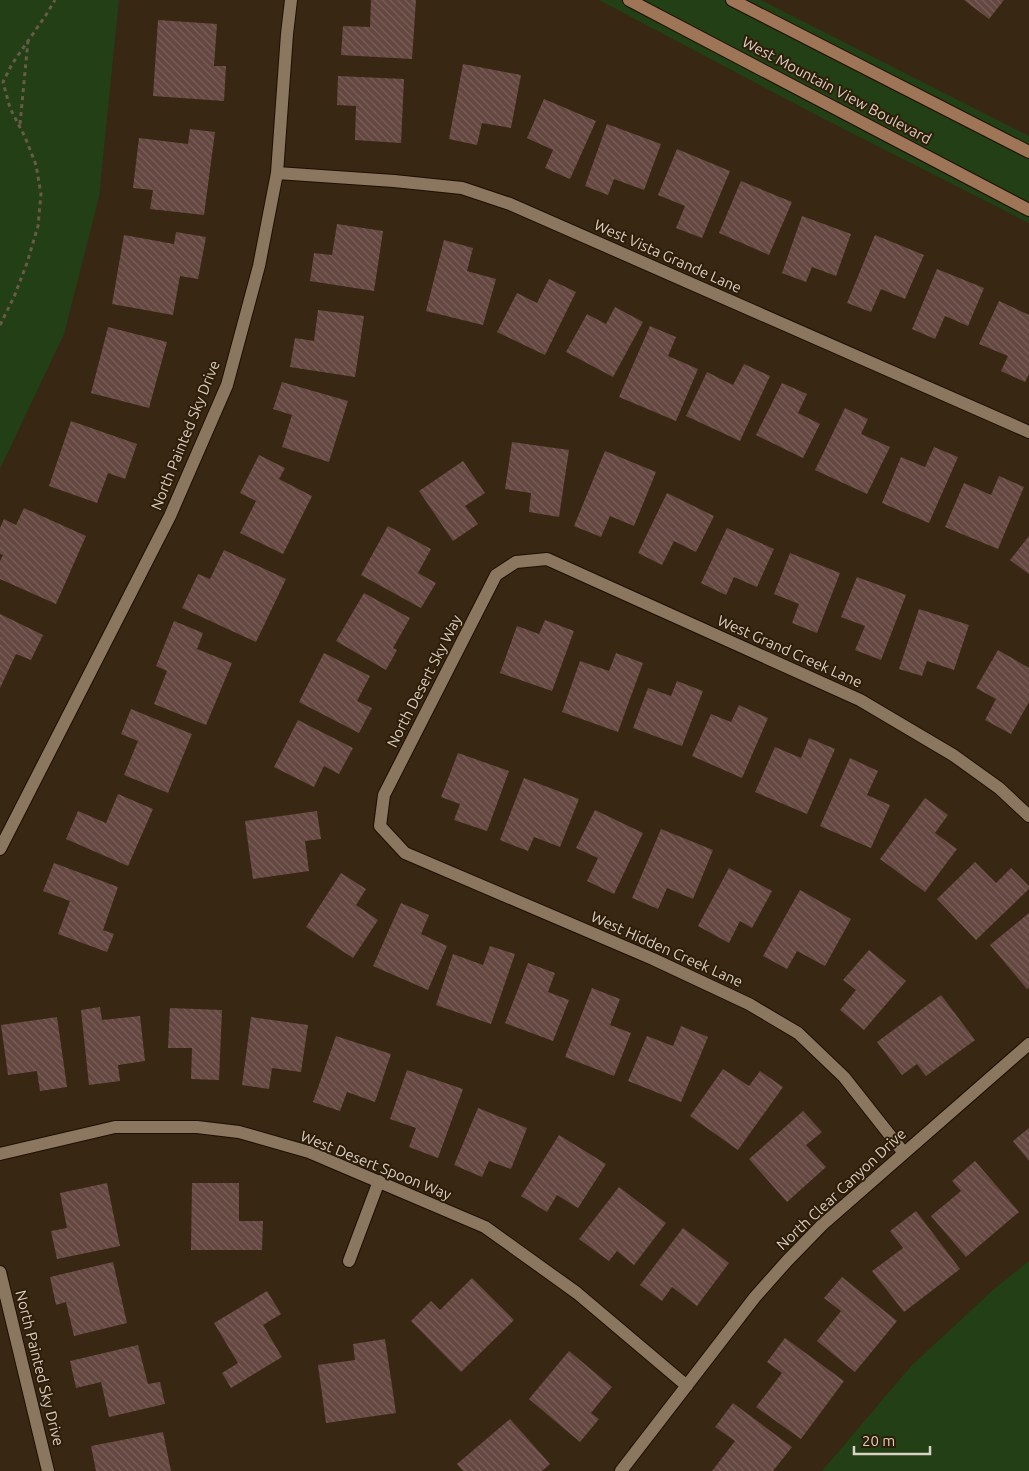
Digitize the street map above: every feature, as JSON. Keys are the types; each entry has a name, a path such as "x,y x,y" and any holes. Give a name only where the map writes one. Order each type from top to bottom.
{"street":[{"name":"North Painted Sky Drive","path":"0,849 170,516 226,385 259,266 277,173 291,0"},
{"name":"West Mountain View Boulevard","path":"629,0 1029,210"},
{"name":"West Mountain View Boulevard","path":"732,0 1029,152"},
{"name":"West Vista Grande Lane","path":"277,173 462,188 510,204 1029,432"},
{"name":"West Grand Creek Lane","path":"516,562 547,559 860,700 953,755 999,788 1029,816"},
{"name":"North Desert Sky Way","path":"380,826 384,795 496,575 516,562"},
{"name":"West Hidden Creek Lane","path":"380,826 404,853 653,959 749,1004 798,1033 844,1077 904,1153"},
{"name":"North Clear Canyon Drive","path":"621,1471 755,1296 787,1261 822,1225 1029,1044"},
{"name":"West Desert Spoon Way","path":"0,1154 115,1128 197,1127 239,1132 300,1150 379,1181 485,1227 578,1293 687,1386"},
{"path":"349,1261 379,1181"},
{"name":"North Painted Sky Drive","path":"0,1272 48,1471"}],"path":[{"path":"0,324 14,297 27,262 38,226 41,194 36,165 20,126 10,108 3,82 55,0"},
{"path":"20,126 28,40"}],"green space":[{"path":"0,0 119,0 99,197 64,334 0,469"},
{"path":"599,0 761,0 1029,136 1029,223 824,119"},
{"path":"1029,1261 1029,1471 822,1471 911,1366 994,1289"}],"building":[{"path":"371,0 416,0 412,59 341,55 343,26 370,27"},
{"path":"964,0 1004,0 989,19"},
{"path":"158,20 217,24 214,66 226,66 224,101 153,96"},
{"path":"463,64 521,75 511,128 482,123 477,145 449,139"},
{"path":"338,76 404,79 401,143 355,140 356,106 337,105"},
{"path":"544,99 596,121 570,179 545,168 553,150 527,138"},
{"path":"607,124 661,144 644,190 614,179 608,195 585,186"},
{"path":"190,129 215,132 204,215 150,209 153,190 133,188 139,138 188,144"},
{"path":"677,149 730,171 702,238 676,228 685,206 658,195"},
{"path":"741,181 792,202 769,255 719,233"},
{"path":"802,216 851,234 836,276 812,267 806,282 782,273"},
{"path":"337,224 383,231 374,291 310,281 314,253 332,255"},
{"path":"176,232 206,237 198,279 180,276 173,315 112,304 124,235 174,244"},
{"path":"875,235 924,255 905,299 881,289 871,312 847,303"},
{"path":"444,240 473,248 467,271 496,279 483,325 426,311"},
{"path":"937,269 984,288 968,326 945,316 935,339 912,329"},
{"path":"549,279 576,292 545,355 497,332 517,293 537,303"},
{"path":"999,301 1029,315 1029,374 1025,382 1001,371 1008,356 979,344"},
{"path":"615,307 643,322 613,377 566,352 587,314 606,324"},
{"path":"318,310 364,316 355,377 290,367 295,338 314,341"},
{"path":"650,326 676,337 668,356 698,369 676,421 619,397"},
{"path":"108,327 167,342 149,408 91,393"},
{"path":"744,364 770,376 740,441 686,416 707,372 733,385"},
{"path":"282,382 348,401 329,462 282,447 292,415 273,409"},
{"path":"782,383 807,394 798,413 820,424 803,458 756,435"},
{"path":"845,408 868,419 861,434 890,447 867,494 815,470"},
{"path":"71,421 137,444 125,479 108,473 97,503 49,486"},
{"path":"512,442 569,450 559,517 529,512 531,493 505,489"},
{"path":"934,447 958,457 929,523 882,503 901,457 925,467"},
{"path":"605,451 656,472 634,526 610,516 601,537 574,526"},
{"path":"259,455 285,468 279,479 312,496 283,554 240,533 256,501 240,493"},
{"path":"463,461 485,493 465,506 478,524 453,541 419,491"},
{"path":"999,476 1024,487 998,549 945,527 964,483 991,495"},
{"path":"667,493 714,516 696,552 674,541 662,565 638,553"},
{"path":"24,508 86,536 56,604 0,579 0,561 3,555 0,554 0,528 4,519 16,525"},
{"path":"388,526 431,549 418,573 436,583 421,608 361,575"},
{"path":"727,528 774,549 757,587 734,577 726,595 701,583"},
{"path":"1029,536 1029,574 1010,560"},
{"path":"224,550 286,579 256,642 182,608 198,574 210,579"},
{"path":"790,553 840,573 817,633 792,623 799,604 774,594"},
{"path":"857,577 906,595 881,660 855,650 865,626 841,617"},
{"path":"364,593 410,618 393,648 397,650 386,670 336,641"},
{"path":"919,609 969,625 954,670 927,661 922,676 899,669"},
{"path":"0,614 43,635 31,660 16,654 0,688"},
{"path":"545,620 574,631 552,691 500,673 517,626 539,634"},
{"path":"174,621 203,633 197,649 232,663 206,725 154,704 167,671 156,666"},
{"path":"998,650 1029,668 1029,702 1011,734 985,720 996,699 976,688"},
{"path":"324,653 370,676 357,701 372,708 359,733 299,702"},
{"path":"616,653 643,663 618,732 562,712 580,661 609,671"},
{"path":"677,681 703,691 682,746 633,728 648,688 671,696"},
{"path":"739,705 768,718 742,778 692,756 711,714 731,722"},
{"path":"131,709 192,734 168,793 124,775 138,741 121,734"},
{"path":"298,720 353,748 339,774 324,766 314,787 274,767"},
{"path":"809,738 835,749 807,814 755,792 775,747 801,758"},
{"path":"458,753 509,771 487,831 454,820 460,804 441,797"},
{"path":"850,758 878,771 867,795 890,805 871,848 820,826"},
{"path":"524,778 579,799 560,847 534,837 528,851 500,840"},
{"path":"118,794 153,809 128,866 66,839 78,811 106,823"},
{"path":"925,798 948,815 935,833 957,849 925,892 880,859"},
{"path":"595,810 643,833 614,894 587,881 598,858 576,848"},
{"path":"317,811 321,839 305,841 309,871 253,879 245,821"},
{"path":"661,829 713,850 693,899 667,888 658,909 632,898"},
{"path":"975,862 996,883 1011,868 1029,886 1029,889 976,940 937,899"},
{"path":"54,863 118,887 103,930 114,934 107,952 58,934 70,901 43,891"},
{"path":"729,868 772,891 752,928 740,921 729,943 698,926"},
{"path":"341,873 366,889 356,905 378,920 353,958 306,927"},
{"path":"800,890 851,919 825,966 797,951 787,969 763,956"},
{"path":"401,903 429,915 421,934 447,946 428,990 373,966"},
{"path":"1029,913 1029,988 1027,989 990,945"},
{"path":"490,946 515,954 491,1024 436,1005 453,954 483,965"},
{"path":"869,950 906,981 864,1030 840,1010 856,990 843,980"},
{"path":"528,963 555,973 548,992 569,1000 553,1041 505,1023"},
{"path":"592,988 620,999 610,1025 631,1033 614,1076 565,1057"},
{"path":"941,995 975,1040 926,1076 917,1064 902,1075 877,1042"},
{"path":"100,1007 102,1020 140,1016 145,1061 118,1065 120,1081 89,1085 81,1010"},
{"path":"170,1008 222,1010 219,1080 191,1079 192,1048 168,1048"},
{"path":"57,1017 67,1087 40,1091 37,1071 8,1075 1,1025"},
{"path":"251,1017 308,1025 301,1072 272,1068 269,1089 242,1085"},
{"path":"681,1026 708,1037 681,1102 628,1081 647,1036 673,1046"},
{"path":"336,1036 391,1054 375,1102 347,1092 340,1111 313,1102"},
{"path":"723,1069 749,1086 760,1071 783,1087 738,1150 690,1116"},
{"path":"407,1070 463,1089 438,1158 409,1147 416,1128 390,1119"},
{"path":"478,1108 527,1128 511,1169 489,1161 482,1177 454,1165"},
{"path":"803,1111 822,1132 806,1145 826,1167 787,1202 749,1159"},
{"path":"1029,1128 1029,1161 1013,1141"},
{"path":"559,1135 606,1164 578,1208 557,1195 547,1212 521,1196"},
{"path":"975,1161 1019,1212 966,1257 931,1216 961,1191 952,1181"},
{"path":"107,1183 120,1246 57,1259 51,1231 67,1228 60,1193"},
{"path":"192,1183 239,1183 239,1221 263,1221 262,1250 191,1250"},
{"path":"619,1187 666,1223 634,1265 617,1251 609,1261 579,1239"},
{"path":"916,1211 960,1269 904,1312 872,1271 903,1248 890,1231"},
{"path":"683,1228 729,1263 697,1306 672,1287 662,1301 640,1285"},
{"path":"113,1262 127,1323 74,1336 66,1302 56,1305 50,1277"},
{"path":"842,1277 897,1321 855,1372 817,1341 841,1311 824,1298"},
{"path":"472,1278 514,1320 461,1372 411,1321 431,1301 440,1310"},
{"path":"267,1291 281,1314 263,1325 282,1357 231,1388 222,1373 238,1363 214,1323"},
{"path":"785,1338 844,1381 801,1439 756,1407 782,1373 767,1362"},
{"path":"385,1339 396,1413 326,1423 318,1365 355,1360 353,1344"},
{"path":"138,1345 148,1384 160,1382 165,1404 109,1417 101,1382 76,1388 70,1361"},
{"path":"569,1351 612,1387 591,1413 599,1419 580,1442 529,1399"},
{"path":"733,1403 792,1447 773,1471 712,1471 735,1441 715,1427"},
{"path":"510,1419 550,1464 542,1471 463,1471 457,1464"},
{"path":"163,1432 171,1471 96,1471 91,1446"}]}
